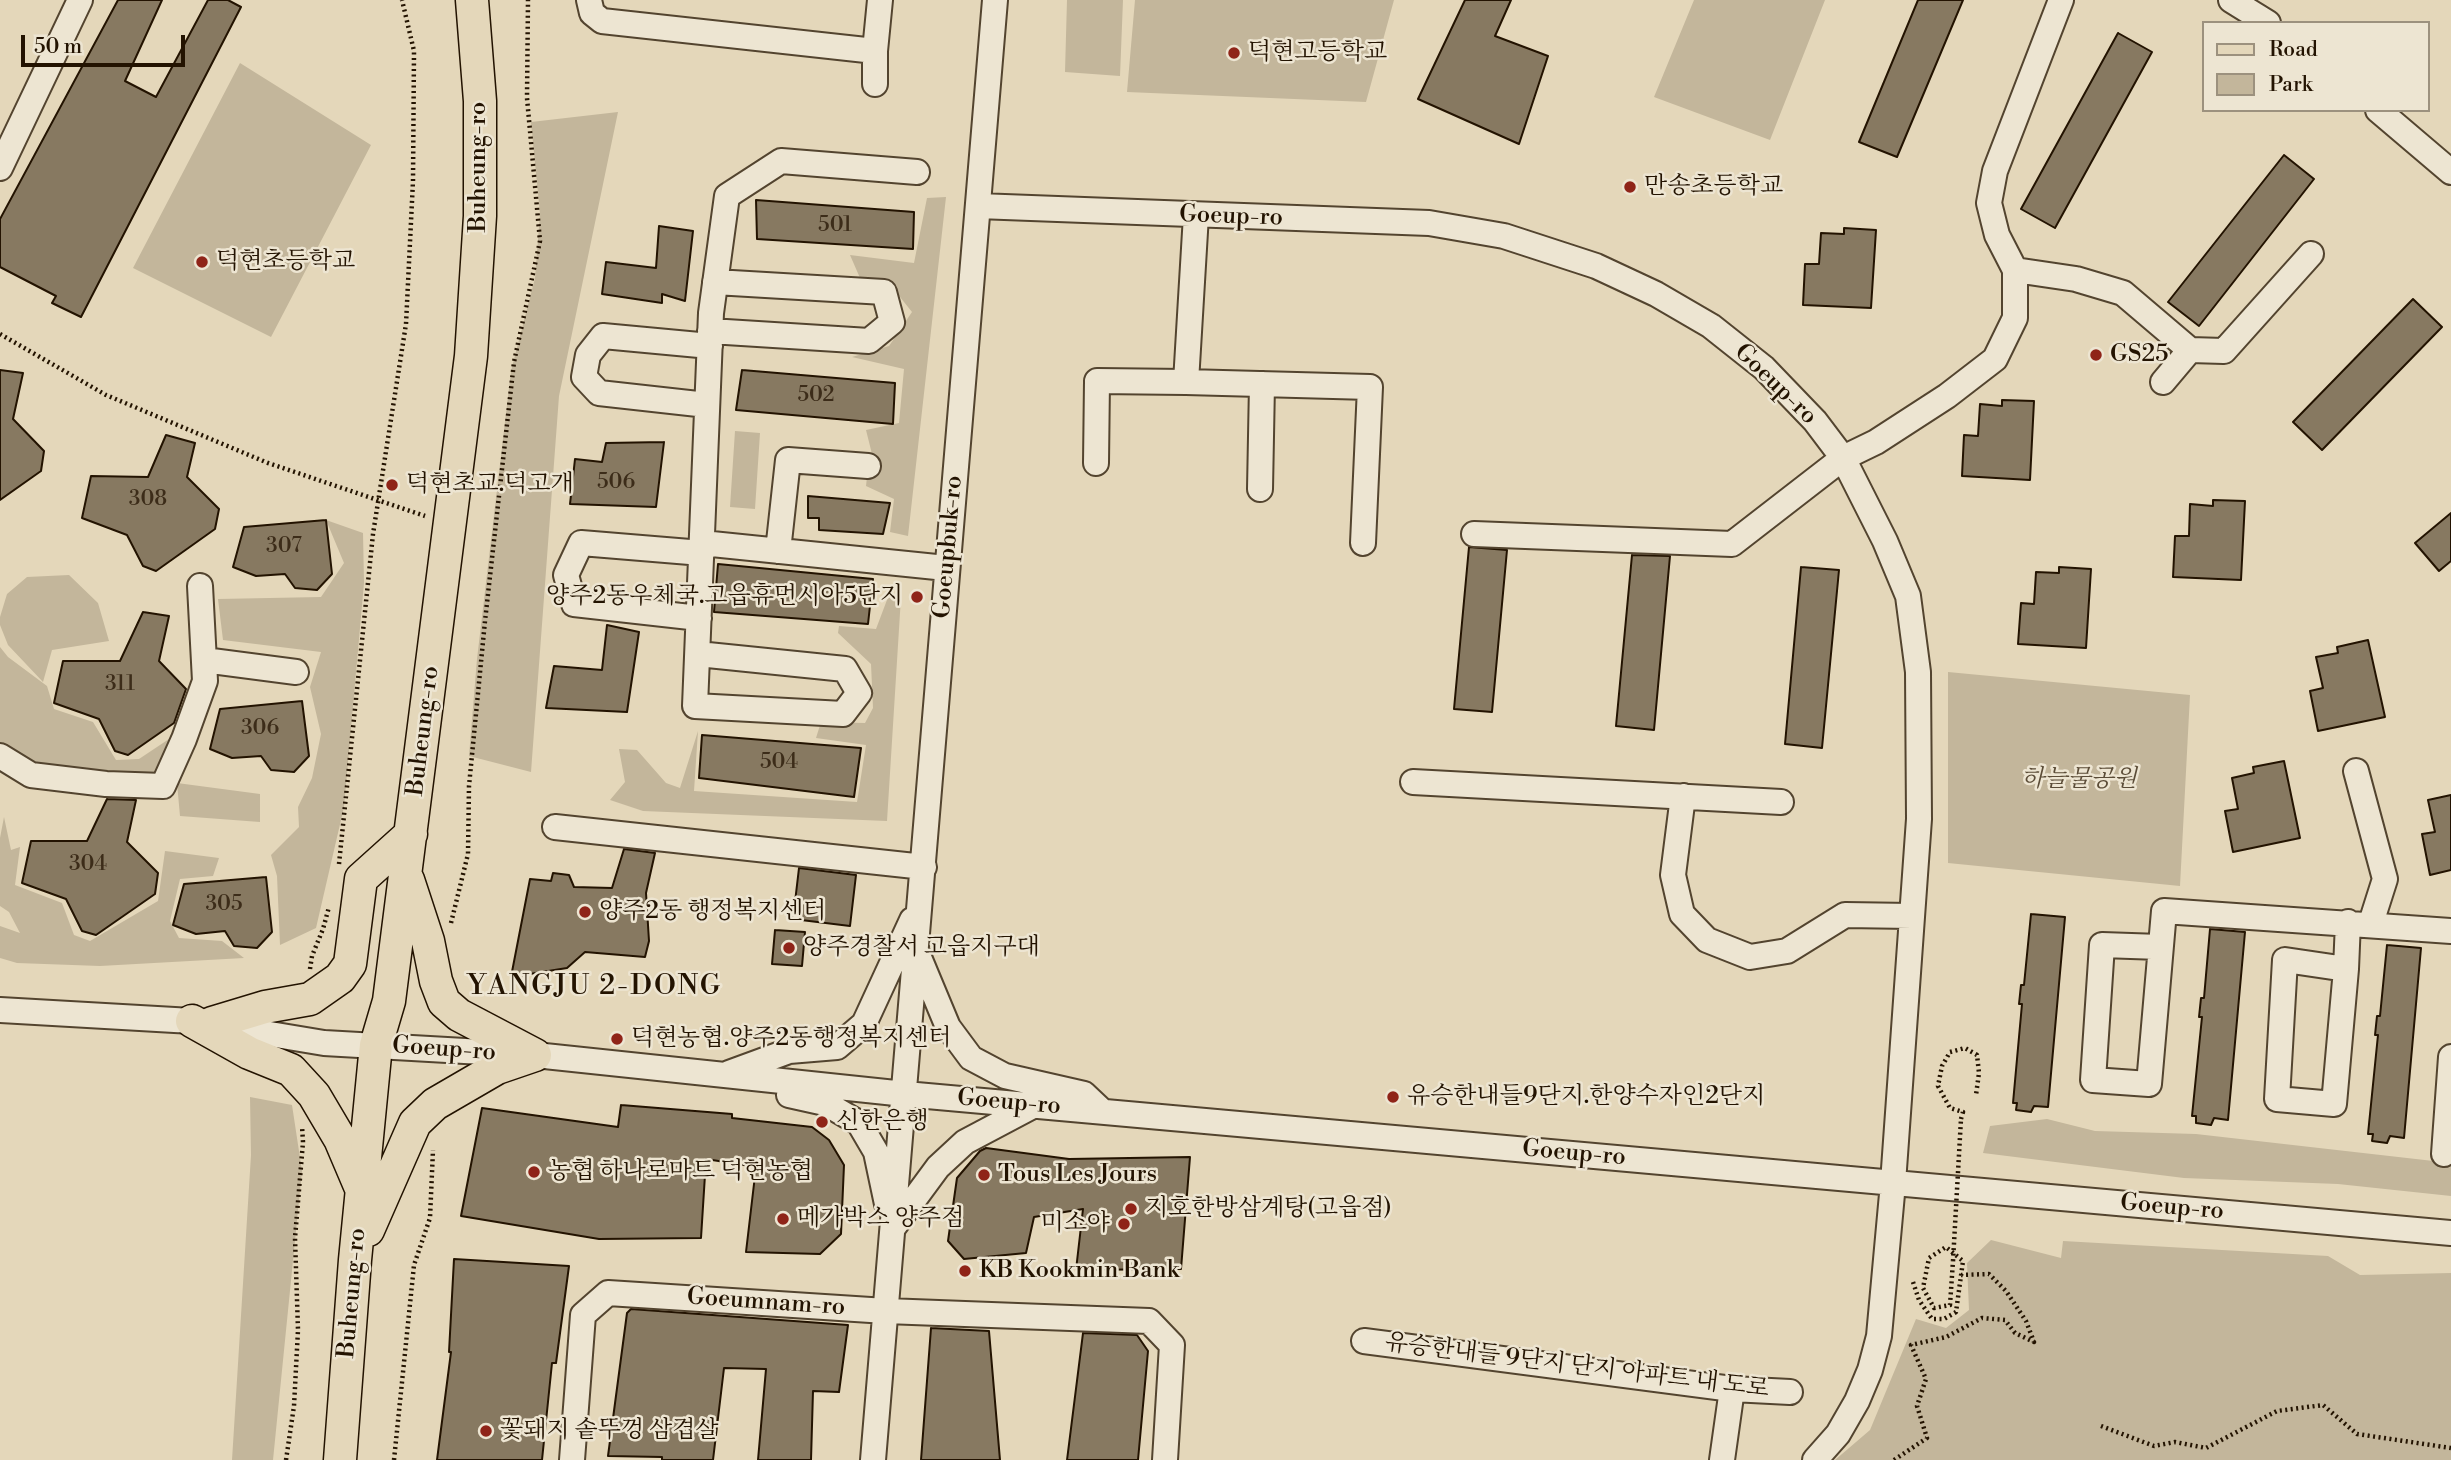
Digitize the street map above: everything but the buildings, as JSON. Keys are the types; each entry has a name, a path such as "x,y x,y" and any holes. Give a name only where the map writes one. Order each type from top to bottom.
{"main road":[{"name":"Buheung-ro","path":"340,1460 355,1260 376,1045 389,1001 471,356 480,216 480,101 472,0"},
{"path":"202,1022 310,999 340,978 350,964 361,879 411,834"},
{"path":"406,872 444,1002 459,1014 535,1055"},
{"path":"202,1022 248,1053 291,1070 314,1095 340,1139 363,1192"},
{"path":"355,1260 415,1124 435,1104 497,1068 535,1055"}],"street":[{"path":"0,168 80,0"},
{"path":"589,0 592,13 602,21 875,51"},
{"path":"875,84 880,0"},
{"name":"Goeupbuk-ro","path":"905,1094 946,568 995,0"},
{"path":"1474,534 1731,544 1843,458 1876,442 1937,403 1995,359 2015,318 2015,270 1997,235 1989,203 1995,171 2061,0"},
{"path":"2231,0 2265,21"},
{"path":"2380,112 2451,172"},
{"path":"698,654 845,669 859,693 843,714 695,706 710,339 727,195 781,161 917,172"},
{"name":"Goeup-ro","path":"978,206 1429,223 1504,236 1596,266 1656,294 1711,326 1764,368 1815,421 1843,458 1885,541 1908,596 1918,673 1919,819 1893,1183 1879,1336 1870,1370 1857,1401 1838,1434 1815,1460"},
{"path":"1186,382 1196,215"},
{"path":"2015,270 2076,279 2123,293 2190,350 2224,351 2311,254"},
{"path":"707,405 599,393 584,377 588,355 603,336 869,341 892,322 884,292 715,282"},
{"path":"2163,382 2190,350"},
{"path":"1096,463 1097,381 1370,387 1363,543"},
{"path":"1260,489 1262,384"},
{"path":"778,551 788,460 868,466"},
{"path":"699,618 574,604 566,575 581,543 778,551 946,568"},
{"path":"0,756 31,775 106,784 163,786 205,681 200,586"},
{"path":"204,660 296,672"},
{"path":"2346,969 2285,960 2277,1099 2334,1104 2346,969 2360,923 2385,879 2356,771"},
{"path":"1413,782 1781,802"},
{"path":"1683,796 1673,875 1682,914 1707,940 1750,957 1787,951 1845,915 1912,916"},
{"path":"555,827 924,867"},
{"path":"724,1075 789,1051 837,1047 864,1024 921,901"},
{"path":"2160,947 2102,945 2093,1080 2148,1084 2165,911 2451,931"},
{"path":"917,951 948,1027 971,1058 1005,1076 1084,1094 1102,1112"},
{"name":"Goeup-ro","path":"0,1010 202,1022 324,1043 535,1055 905,1094 2451,1233"},
{"path":"2444,1154 2451,1057"},
{"path":"697,1072 825,1103 859,1123 876,1153 893,1229"},
{"path":"873,1460 905,1094"},
{"path":"893,1229 938,1167 965,1142 1033,1105"},
{"name":"Goeumnam-ro","path":"572,1460 583,1315 608,1293 886,1311 1149,1321 1172,1345 1164,1460"},
{"name":"유승한내들 9단지 단지 아파트 내 도로","path":"1364,1341 1731,1393 1790,1392"},
{"name":"유승한내들 9단지 단지 아파트 내 도로","path":"1722,1460 1731,1393"}],"path":[{"path":"337,872 342,850 349,752 377,500 406,324 414,51 402,0"},
{"path":"450,928 468,854 469,786 483,635 514,362 540,241 527,98 528,0"},
{"path":"0,334 106,395 268,463 449,524"},
{"path":"309,978 312,956 329,905"},
{"path":"1913,1282 1919,1300 1933,1319 1944,1319 1956,1312 1963,1262 1945,1247 1929,1258 1923,1289 1934,1308 1950,1305 1953,1261 1961,1119 1963,1112 1950,1108 1938,1086 1942,1066 1950,1052 1965,1048 1977,1055 1979,1073 1976,1095"},
{"path":"286,1460 294,1406 298,1330 295,1238 303,1142 302,1121"},
{"path":"394,1460 414,1265 430,1218 433,1150 438,1140"},
{"path":"1894,1460 1927,1438 1917,1406 1926,1379 1911,1345 1946,1337 1982,1318 2005,1320 2015,1333 2034,1342 2026,1321 2006,1291 1989,1273 1961,1275"},
{"path":"2101,1426 2154,1447 2175,1442 2206,1448 2277,1411 2323,1405 2357,1434 2451,1448"}],"green space":[{"path":"1067,0 1123,0 1120,76 1065,72"},
{"path":"1135,0 1394,0 1366,102 1127,92"},
{"path":"1694,0 1825,0 1770,140 1654,97"},
{"path":"240,63 371,145 271,337 133,268"},
{"path":"618,112 559,396 531,772 469,756 477,659 511,371 535,278 540,214 531,122"},
{"path":"946,197 908,536 890,532 894,499 866,486 867,477 881,465 872,454 866,430 899,423 904,369 852,357 889,346 912,312 892,287 860,278 850,255 914,263 927,198"},
{"path":"735,431 760,433 755,509 730,507"},
{"path":"326,520 363,533 364,583 344,807 316,928 280,945 277,876 271,855 299,827 298,807 312,778 321,734 310,687 321,652 223,640 218,599 321,597 344,563"},
{"path":"69,575 98,603 109,641 52,650 43,682 8,645 0,625 0,617 7,594 27,577"},
{"path":"890,592 901,597 887,821 643,811 610,800 625,782 619,749 637,750 666,783 680,788 698,731 694,791 857,802 866,745 816,738 821,722 865,723 873,708 871,664 838,633 839,626 876,629"},
{"path":"0,647 8,657 47,686 54,709 93,722 116,760 139,759 181,731 156,780 41,769 0,746"},
{"name":"하늘물공원","path":"1948,672 2190,695 2180,886 1948,863"},
{"path":"177,783 260,794 260,822 180,816"},
{"path":"4,817 11,850 20,847 15,885 62,903 74,935 90,941 158,901 165,851 219,858 213,876 180,879 170,921 179,938 222,941 244,958 100,966 17,963 0,958 0,926 20,933 9,912 0,906 0,838"},
{"path":"250,1097 292,1105 302,1171 273,1460 232,1460 251,1155"},
{"path":"2047,1119 2095,1131 2196,1134 2451,1163 2451,1196 2338,1184 2184,1178 1983,1153 1990,1126"},
{"path":"1991,1240 2061,1258 2063,1241 2328,1256 2360,1275 2451,1273 2451,1460 1835,1460 1870,1430 1916,1319 1946,1328 1969,1310 1967,1263"}],"place":[{"name":"덕현고등학교","path":"1234,53"},
{"name":"만송초등학교","path":"1630,187"},
{"name":"덕현초등학교","path":"202,262"},
{"name":"GS25","path":"2096,355"},
{"name":"덕현초교.덕고개","path":"392,485"},
{"name":"양주2동우체국.고읍휴먼시아5단지","path":"917,597"},
{"name":"양주2동 행정복지센터","path":"585,912"},
{"name":"양주경찰서 고읍지구대","path":"789,948"},
{"name":"덕현농협.양주2동행정복지센터","path":"617,1039"},
{"name":"유승한내들9단지.한양수자인2단지","path":"1393,1097"},
{"name":"신한은행","path":"822,1122"},
{"name":"농협 하나로마트 덕현농협","path":"534,1172"},
{"name":"Tous Les Jours","path":"984,1175"},
{"name":"지호한방삼계탕(고읍점)","path":"1131,1209"},
{"name":"메가박스 양주점","path":"783,1219"},
{"name":"미소야","path":"1124,1224"},
{"name":"KB Kookmin Bank","path":"965,1271"},
{"name":"꽃돼지 솥뚜껑 삼겹살","path":"486,1431"}],"district":[{"name":"YANGJU 2-DONG","path":"595,987"}]}
